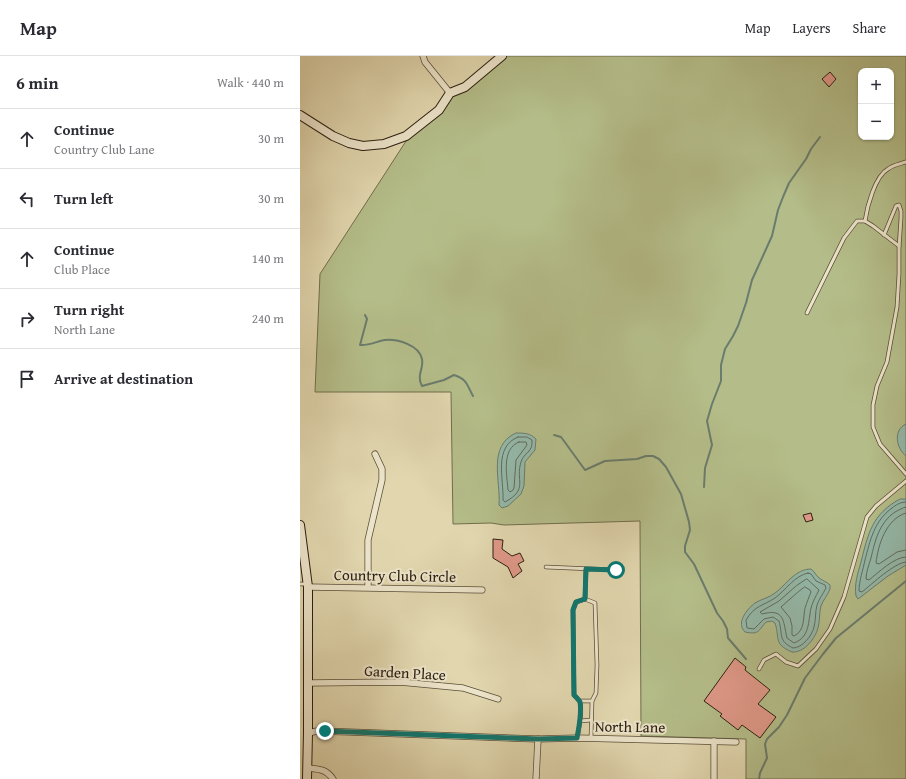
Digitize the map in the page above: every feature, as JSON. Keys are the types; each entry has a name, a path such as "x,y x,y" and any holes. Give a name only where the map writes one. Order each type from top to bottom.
{"street":[{"path":"423,56 425,62 450,93"},
{"path":"300,114 333,136 349,143 363,146 384,144 406,136 439,110 450,93 465,87 502,56"},
{"path":"368,587 368,540 382,480 382,469 375,454"},
{"path":"300,525 305,585 308,683 307,779"},
{"name":"Country Club Circle","path":"305,585 482,590"},
{"name":"Garden Place","path":"308,683 400,682 463,688 498,698"},
{"name":"North Lane","path":"308,733 349,732 538,739 591,738 736,742"},
{"path":"536,779 538,739"},
{"path":"714,742 714,779"},
{"path":"308,768 319,769 328,773 332,779"}],"lane":[{"path":"865,221 874,189 882,175 889,168 906,162"},
{"path":"884,235 893,210 899,205 902,218 899,246 897,307 887,362 877,386 873,405 873,427 880,444 906,474"},
{"path":"807,313 844,238 857,222 865,221 899,246"},
{"path":"758,669 764,660 776,654 786,662 798,666 816,649 830,629 844,597 867,517 876,506 906,481"},
{"path":"546,567 616,570"},
{"path":"585,599 586,569"},
{"path":"591,738 592,701 596,693 595,604 585,599 576,602 573,610 574,695 580,701 592,701"},
{"path":"577,738 580,721 580,701"},
{"path":"580,721 591,720"}],"green space":[{"path":"506,56 906,56 906,779 746,779 746,739 641,736 640,521 504,525 491,523 453,524 451,392 315,392 320,274 408,138 452,95 467,89"}],"water":[{"path":"906,424 906,456 900,448 897,439 899,430"},
{"path":"516,433 529,434 534,437 536,439 535,450 525,462 524,486 521,494 508,506 502,508 499,505 498,455 501,446 507,439"},
{"path":"900,499 906,499 906,565 888,576 858,599 856,596 857,579 869,534 877,518 883,511"},
{"path":"811,569 817,576 830,585 830,589 821,606 817,632 812,641 805,648 792,652 782,646 778,640 775,623 772,621 766,622 756,633 745,632 742,628 743,617 752,606 757,602 773,595 795,574"}],"building":[{"path":"830,72 836,79 829,87 822,79"},
{"path":"811,513 813,520 806,522 803,515"},
{"path":"493,539 503,540 502,549 512,556 520,553 524,561 518,564 522,571 513,578 508,567 493,558"},
{"path":"735,658 746,667 745,670 770,690 758,704 776,717 760,738 742,725 738,730 720,716 722,714 704,701"}],"waterway":[{"path":"704,487 705,468 712,445 707,421 721,381 721,365 725,349 738,326 752,280 772,236 778,210 789,183 820,137"},
{"path":"365,315 367,319 360,345 367,345 385,340 407,344 417,350 422,359 420,375 420,382 422,386 444,380 454,375 462,378 473,396"},
{"path":"554,435 561,437 585,470 605,461 637,459 646,456 653,456 659,459 666,467 681,494 689,522 690,530 685,546 685,552 694,564 717,613 723,621 727,629 728,638 746,659"},
{"path":"759,779 760,773 767,758 765,744 767,739 779,727 787,715 805,678 836,638 906,581"}],"route":[{"path":"325,731 538,739 577,738 580,701 574,695 573,610 576,602 585,599 586,569 616,570"}]}
